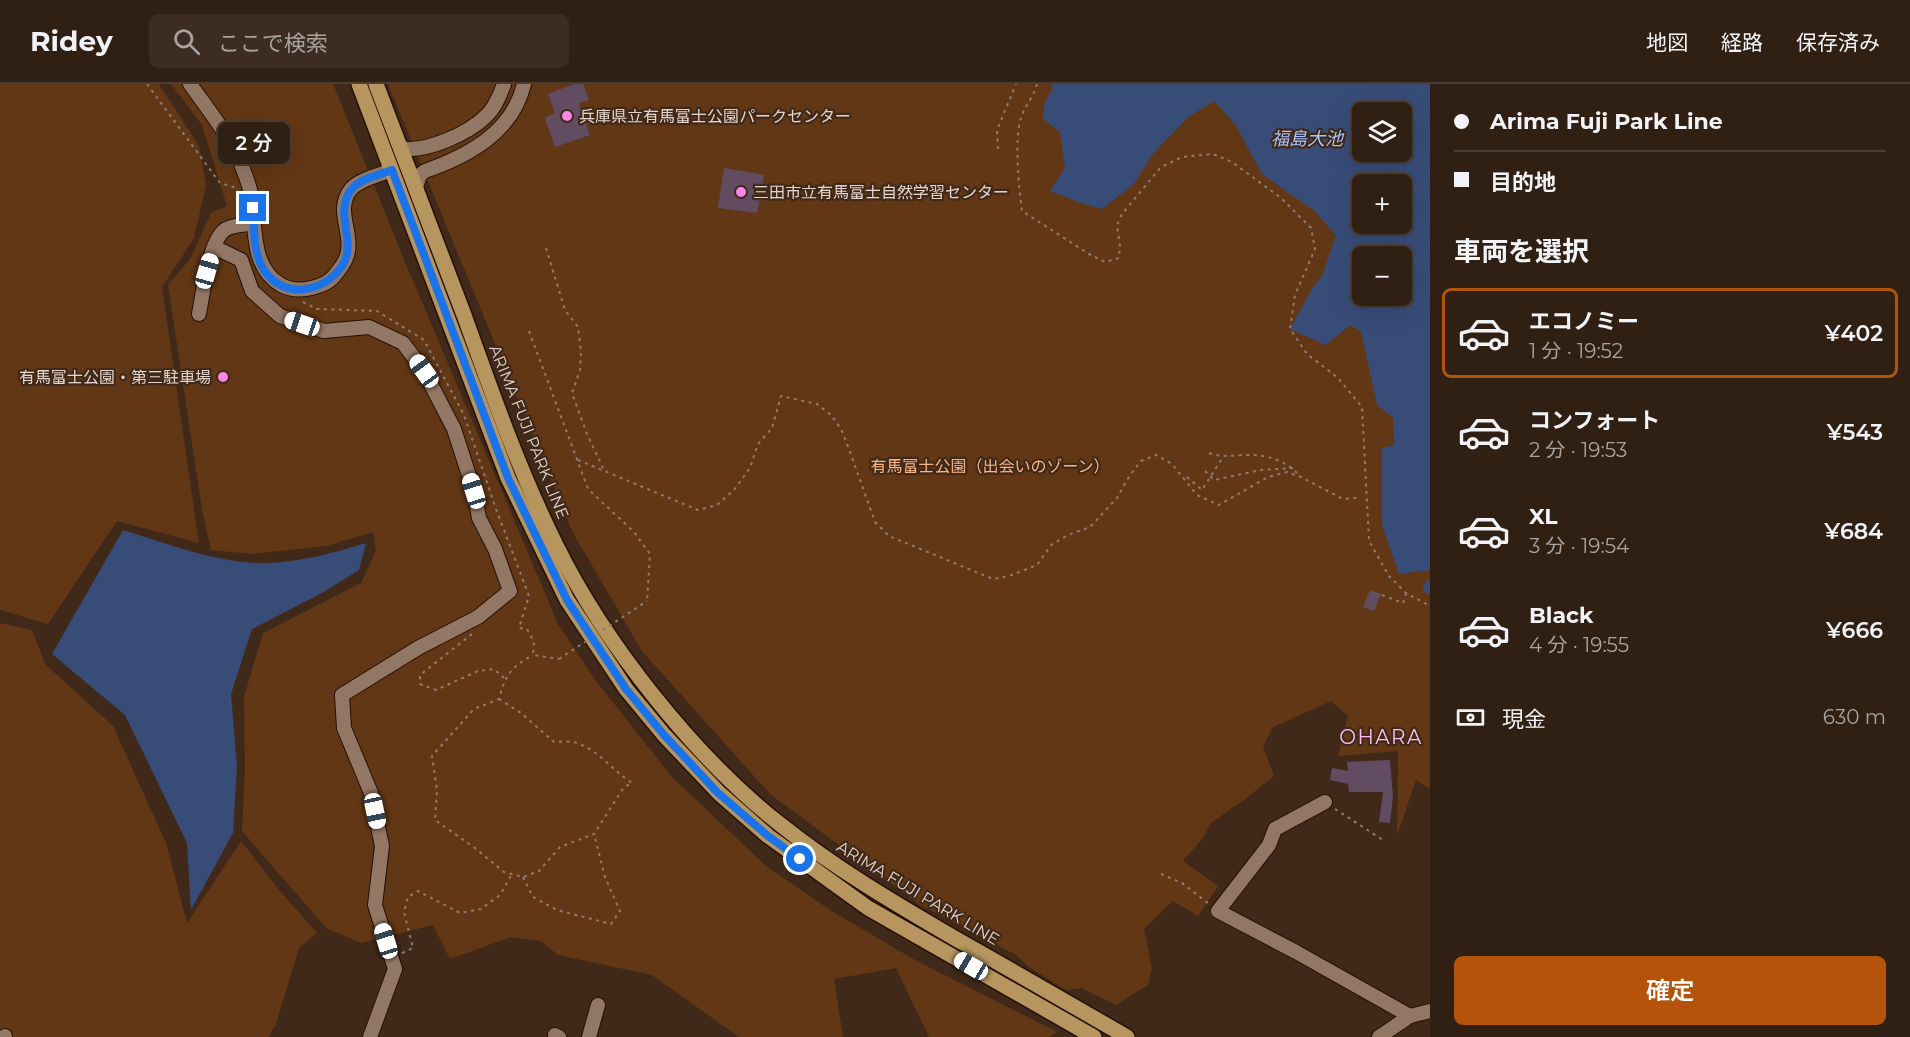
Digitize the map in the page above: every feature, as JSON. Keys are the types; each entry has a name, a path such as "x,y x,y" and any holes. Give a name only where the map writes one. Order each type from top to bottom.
{"main road":[{"name":"ARIMA FUJI PARK LINE","path":"359,84 486,425 526,519 567,600 626,689 664,735 718,793 778,843 868,908 1094,1037"},
{"name":"ARIMA FUJI PARK LINE","path":"376,84 522,473 580,591 610,636 676,722 730,782 779,824 824,857 880,894 1127,1037"}],"street":[{"path":"190,84 233,146 251,192 257,252 262,267 272,279 284,287 296,290 323,285 335,276 349,250 344,204 351,189 362,181 392,170"},
{"path":"401,148 410,150 424,148 471,128 486,116 496,102 504,84"},
{"path":"416,187 420,175 425,171 490,139 511,115 524,84"},
{"path":"199,314 214,247 219,235 227,228 254,223"},
{"path":"214,247 241,260 252,291 280,316 324,331 369,327 403,343 424,371 454,429 474,491 479,518 495,549 510,591 478,617 418,648 342,695 344,728 371,793 382,846 375,905 395,969 370,1037"},
{"path":"1325,802 1275,829 1269,846 1218,911 1292,949 1410,1016"},
{"path":"595,1035 598,1005"},
{"path":"1379,1037 1410,1016 1430,1011"}],"path":[{"path":"147,84 220,183 251,192"},
{"path":"998,149 997,130 1016,84"},
{"path":"1037,84 1020,119 1018,138 1022,211 1089,255 1105,261 1119,258 1117,225 1122,214 1161,167 1182,157 1213,154 1232,162 1281,198 1311,228 1315,249 1295,295 1290,329 1306,354 1337,377 1362,407 1369,541 1389,576 1406,593 1430,606"},
{"path":"546,248 565,310 578,327 580,361 572,393 603,469"},
{"path":"499,699 505,679 513,666 533,655 559,658 647,601 650,554 634,532 588,489 529,331"},
{"path":"578,460 698,510 717,505 734,490 750,468 758,444 772,428 781,396 817,404 841,429 874,522 889,536 993,579 1009,576 1037,564 1050,545 1090,527 1117,498 1141,461 1156,454 1172,464 1197,495 1219,505 1268,477 1287,472 1342,499 1357,498"},
{"path":"1209,453 1223,457 1257,454 1283,462 1301,477"},
{"path":"1187,477 1202,490 1223,457"},
{"path":"1205,471 1214,480 1261,470 1293,468"},
{"path":"1382,595 1404,603 1406,593"},
{"path":"529,596 519,628 527,629 534,642 533,655"},
{"path":"478,617 471,637 420,675 420,684 436,690 478,671 494,669 505,679"},
{"path":"499,699 522,713 554,742 574,742 595,752 619,775 632,783 624,787 594,834 560,847 539,871 523,877 504,872 435,820 437,790 432,756 474,709 499,699"},
{"path":"1325,802 1383,840"},
{"path":"523,877 533,897 556,909 611,924 620,911 605,877 594,834"},
{"path":"392,959 413,948 405,912 408,897 418,891 460,913 481,909 500,895 512,874"},
{"path":"1161,874 1182,883 1218,911"}],"green space":[{"path":"0,84 159,84 199,146 206,184 194,238 162,287 199,543 117,521 48,624 0,610"},
{"path":"171,84 333,84 403,257 558,624 596,681 672,777 766,866 833,912 915,960 1057,1032 1048,1037 929,1037 896,968 834,979 843,1037 739,1037 652,975 558,955 541,941 511,937 450,959 433,925 361,943 326,928 242,831 245,769 244,697 263,633 361,583 376,551 373,532 326,546 252,554 211,550 202,510 168,285 190,259 211,213 227,206 202,125"},
{"name":"有馬富士公園（出会いのゾーン）","path":"388,84 1430,84 1430,789 1416,780 1397,836 1398,751 1338,756 1348,716 1331,701 1273,727 1263,746 1274,776 1211,823 1203,838 1183,861 1218,886 1198,916 1173,901 1144,929 1152,968 1148,985 1116,1005 1081,988 1066,990 1029,967 1016,955 920,905 770,794 642,651 573,533"},
{"path":"0,623 32,630 45,664 113,726 166,843 187,923 241,841 279,890 317,933 299,948 276,1024 268,1037 0,1037"}],"water":[{"name":"福島大池","path":"1051,84 1430,84 1430,570 1399,574 1382,525 1382,448 1394,445 1393,418 1377,405 1361,332 1350,325 1326,345 1290,329 1313,287 1322,276 1336,236 1316,212 1262,174 1235,124 1214,101 1187,118 1152,155 1134,184 1102,209 1050,191 1065,168 1060,132 1043,119 1044,104 1052,90"},
{"path":"123,530 212,557 267,563 305,559 366,543 359,570 322,593 252,629 231,694 237,766 233,833 191,910 187,843 125,715 52,654"}],"building":[{"name":"兵庫県立有馬富士公園パークセンター","path":"574,84 583,84 589,100 579,103 590,135 555,147 545,118 555,113 548,94"},
{"name":"三田市立有馬富士自然学習センター","path":"724,168 764,175 757,213 718,208"},
{"path":"1370,590 1381,594 1374,611 1363,607"},
{"path":"1390,760 1393,796 1390,823 1379,822 1383,792 1349,792 1348,784 1330,780 1332,768 1348,771 1347,762"}],"place":[{"name":"兵庫県立有馬富士公園パークセンター","path":"567,116"},
{"name":"三田市立有馬富士自然学習センター","path":"741,192"},
{"name":"有馬富士公園・第三駐車場","path":"223,377"}],"district":[{"name":"OHARA","path":"1381,737"}],"route":[{"path":"253,208 257,252 262,267 272,279 284,287 296,290 309,289 323,285 335,276 344,263 349,250 344,204 351,189 362,181 392,170 486,425 526,519 567,600 626,689 664,735 718,793 768,836 800,859"}]}
